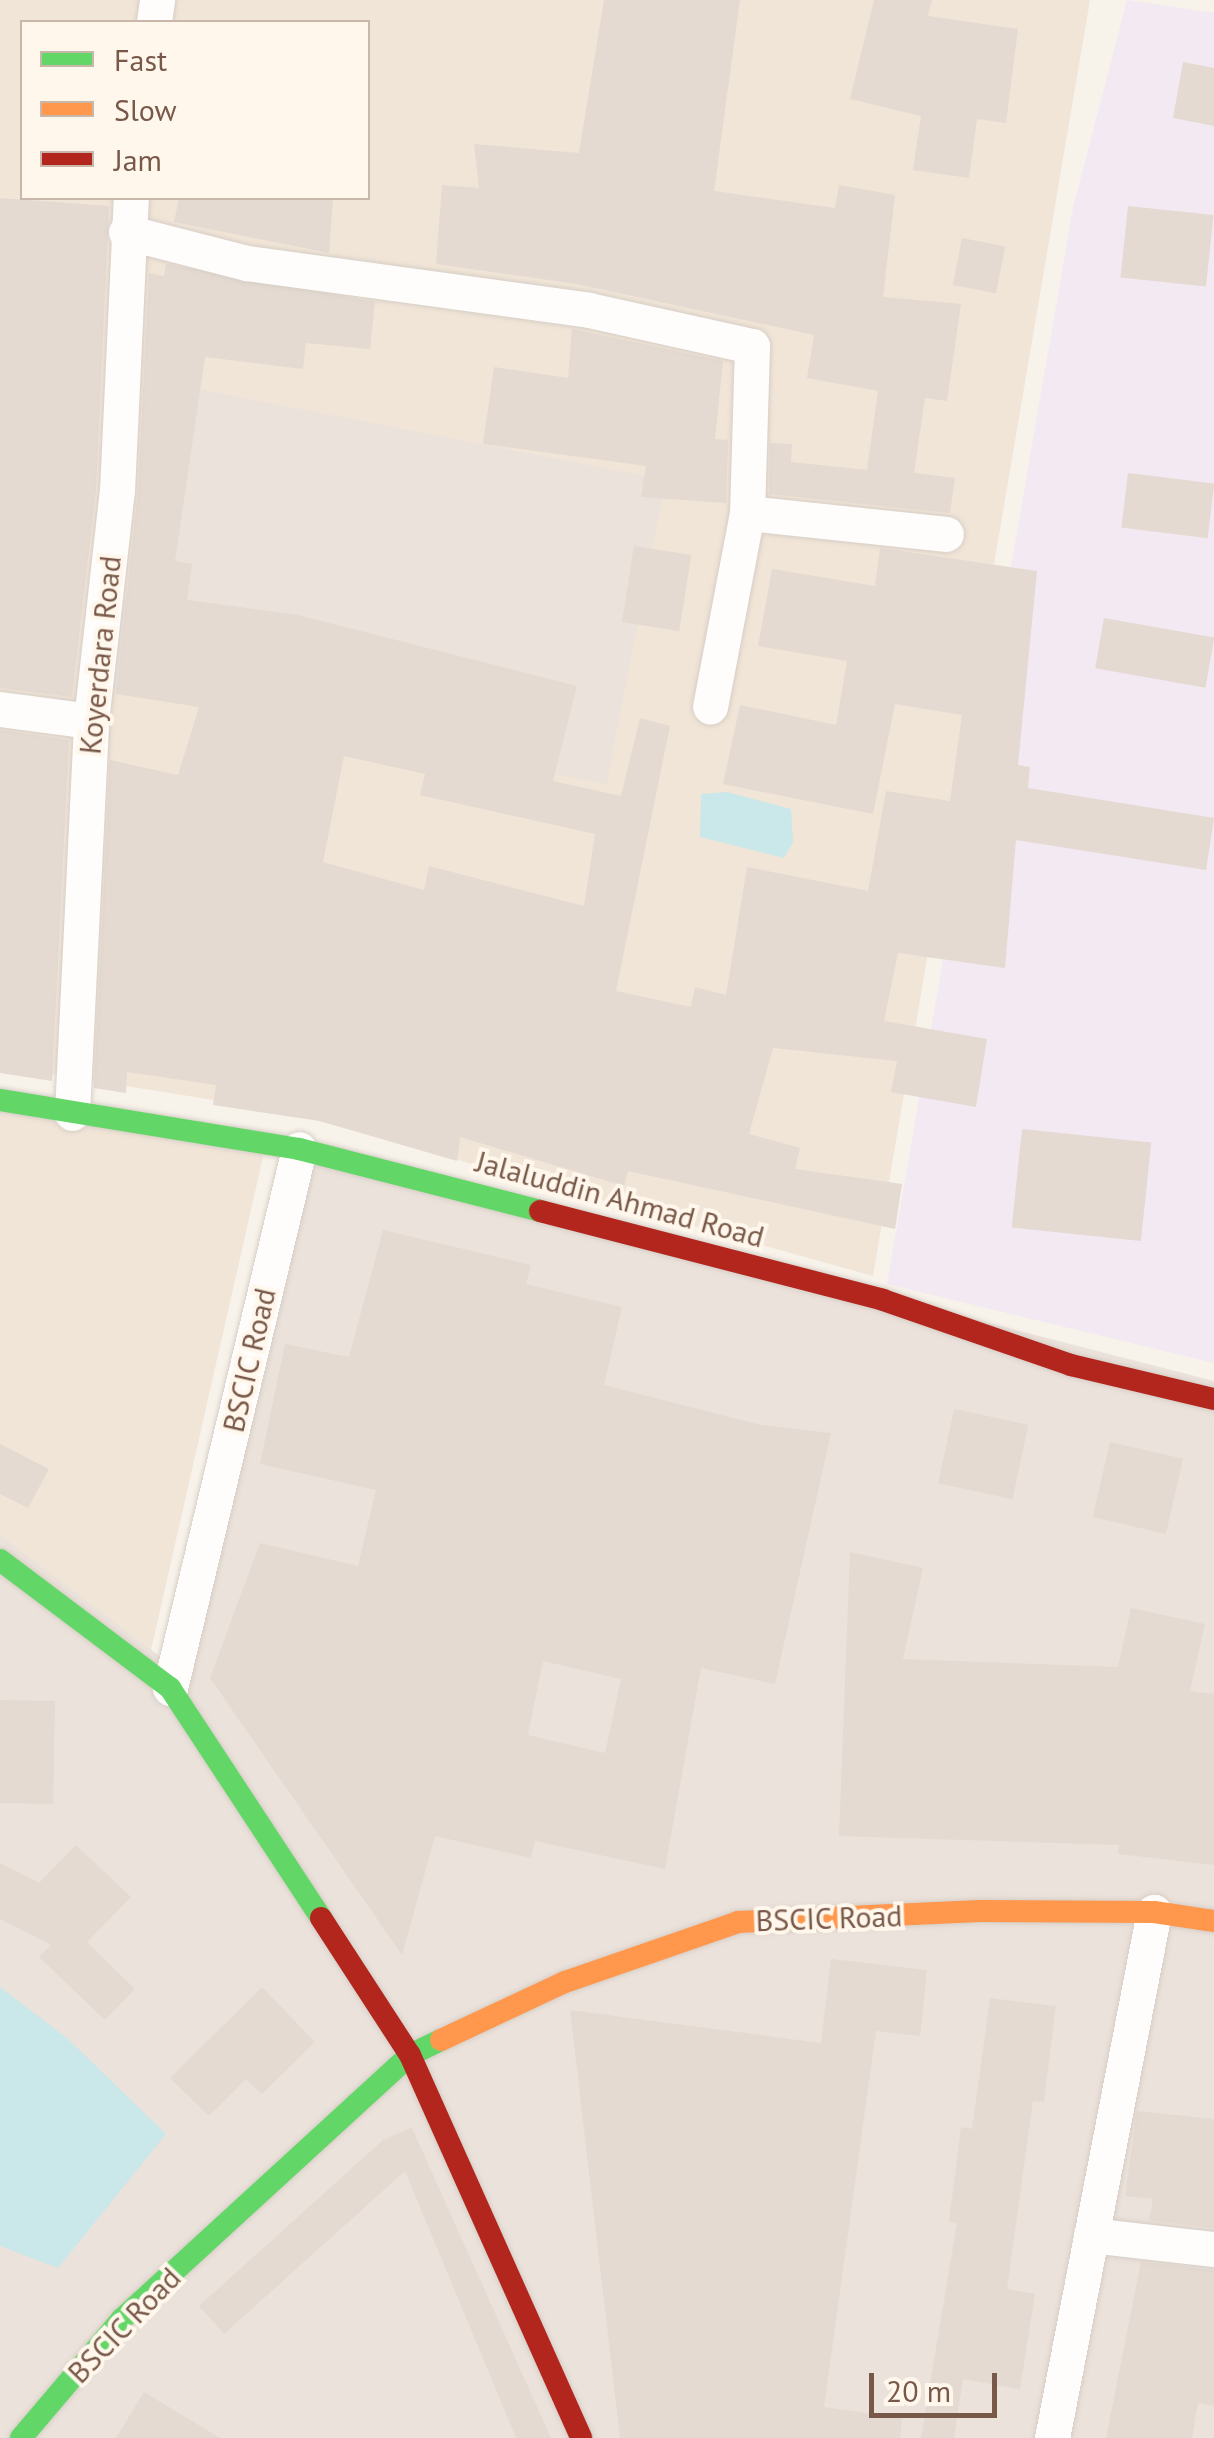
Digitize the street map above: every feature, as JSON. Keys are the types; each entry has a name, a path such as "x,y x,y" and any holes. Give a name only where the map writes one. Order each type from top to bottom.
{"street":[{"path":"129,214 248,263 589,310 752,346 746,514 710,706"},
{"name":"Koyerdara Road","path":"72,1113 91,721 117,491 129,214"},
{"path":"746,514 946,534"},
{"path":"0,708 91,721"},
{"name":"Jalaluddin Ahmad Road","path":"2,1104 300,1149 883,1300 1071,1365 1214,1399"},
{"name":"BSCIC Road","path":"170,1688 300,1149"},
{"path":"0,1560 170,1688 410,2054 582,2438"},
{"path":"1052,2438 1154,1912"},
{"name":"BSCIC Road","path":"21,2438 122,2319 410,2054 565,1982 738,1922 1154,1912 1214,1921"},
{"path":"1091,2235 1214,2248"}],"shaded area":[{"path":"0,0 1090,0 873,1276 283,1111 0,1066"},
{"path":"1127,0 1214,13 1214,1363 887,1284 1073,208"},
{"path":"167,383 666,480 607,784 108,687"},
{"path":"0,1096 268,1135 151,1650 0,1536"},
{"path":"288,1142 1214,1381 1214,2438 0,2438 0,1535 162,1658"}],"water":[{"path":"727,792 791,809 793,842 784,858 700,837 701,794"},
{"path":"0,1987 67,2038 166,2134 58,2268 0,2246"}],"building":[{"path":"604,0 740,0 714,191 835,208 839,185 895,195 883,297 961,304 947,401 925,398 914,473 955,478 950,513 769,494 770,443 792,444 791,462 867,470 878,391 807,378 814,335 577,284 436,264 442,185 479,188 474,144 579,153"},
{"path":"874,0 932,0 928,16 1018,29 1006,123 977,119 969,178 913,170 921,116 850,99"},
{"path":"1183,62 1214,68 1214,126 1173,118"},
{"path":"0,198 109,206 96,489 72,697 0,688"},
{"path":"179,200 333,200 329,253 174,222"},
{"path":"1128,206 1214,215 1206,287 1120,278"},
{"path":"962,238 1005,246 996,294 953,285"},
{"path":"166,264 375,302 370,349 306,343 303,369 205,357 175,561 192,564 187,600 298,615 577,686 553,781 621,796 640,718 670,726 616,991 691,1007 695,987 726,995 747,867 868,891 886,791 950,801 962,715 895,704 873,814 723,784 740,705 836,725 847,661 758,646 772,569 875,586 880,548 1037,571 1018,765 1030,767 1028,788 1214,818 1206,870 1016,840 1005,968 898,953 884,1021 987,1039 976,1107 891,1092 897,1061 773,1048 749,1134 800,1148 795,1169 902,1184 895,1229 628,1171 624,1186 460,1137 457,1161 320,1121 213,1105 216,1085 127,1072 126,1093 94,1088 110,760 178,775 199,707 116,694 138,492 149,273 164,276","holes":["344,756 425,774 420,795 595,834 584,906 429,866 424,890 323,862"]},
{"path":"572,329 723,361 715,439 728,440 726,503 641,497 646,466 483,444 494,367 568,378"},
{"path":"1128,473 1214,484 1208,538 1121,528"},
{"path":"634,546 691,555 679,631 622,622"},
{"path":"1104,618 1214,637 1205,688 1095,668"},
{"path":"0,730 69,740 52,1081 0,1073"},
{"path":"1022,1129 1151,1143 1141,1241 1012,1227"},
{"path":"383,1230 531,1265 526,1284 622,1307 604,1385 761,1425 831,1433 775,1684 701,1668 665,1869 535,1841 531,1858 435,1836 402,1955 210,1678 260,1543 358,1566 376,1490 260,1464 285,1344 349,1357","holes":["543,1661 621,1679 605,1753 528,1735"]},
{"path":"954,1409 1028,1425 1013,1499 938,1483"},
{"path":"1110,1442 1183,1459 1166,1534 1093,1517"},
{"path":"0,1444 49,1469 28,1508 0,1494"},
{"path":"850,1552 923,1568 903,1659 1118,1667 1131,1608 1205,1624 1190,1691 1214,1694 1214,1865 1118,1854 1119,1845 839,1836"},
{"path":"0,1700 55,1701 53,1804 0,1803"},
{"path":"76,1845 131,1897 87,1942 135,1989 105,2020 39,1957 51,1945 0,1919 0,1863 39,1883"},
{"path":"831,1959 927,1970 920,2036 876,2031 824,2407 902,2418 900,2438 620,2438 570,2010 821,2043"},
{"path":"262,1987 315,2042 262,2094 246,2079 209,2116 170,2078"},
{"path":"990,1998 1056,2006 1044,2102 1033,2101 1007,2289 1035,2294 1020,2389 963,2379 954,2438 921,2438 957,2223 949,2222 961,2127 972,2129"},
{"path":"1137,2111 1214,2119 1214,2228 1149,2220 1153,2199 1125,2196"},
{"path":"412,2128 551,2438 516,2438 405,2171 224,2334 199,2306 383,2140"},
{"path":"1141,2262 1214,2270 1214,2406 1198,2403 1192,2438 1106,2438"},
{"path":"144,2392 220,2438 116,2438"}],"traffic: fast":[{"path":"0,1100 299,1149 540,1211"},
{"path":"0,1560 170,1688 321,1918"},
{"path":"21,2438 122,2319 410,2055 441,2040"}],"traffic: slow":[{"path":"441,2040 565,1982 738,1922 980,1911 1154,1912 1214,1921"}],"traffic: jam":[{"path":"540,1211 883,1300 1071,1365 1214,1399"},
{"path":"321,1918 410,2055 581,2438"}]}
